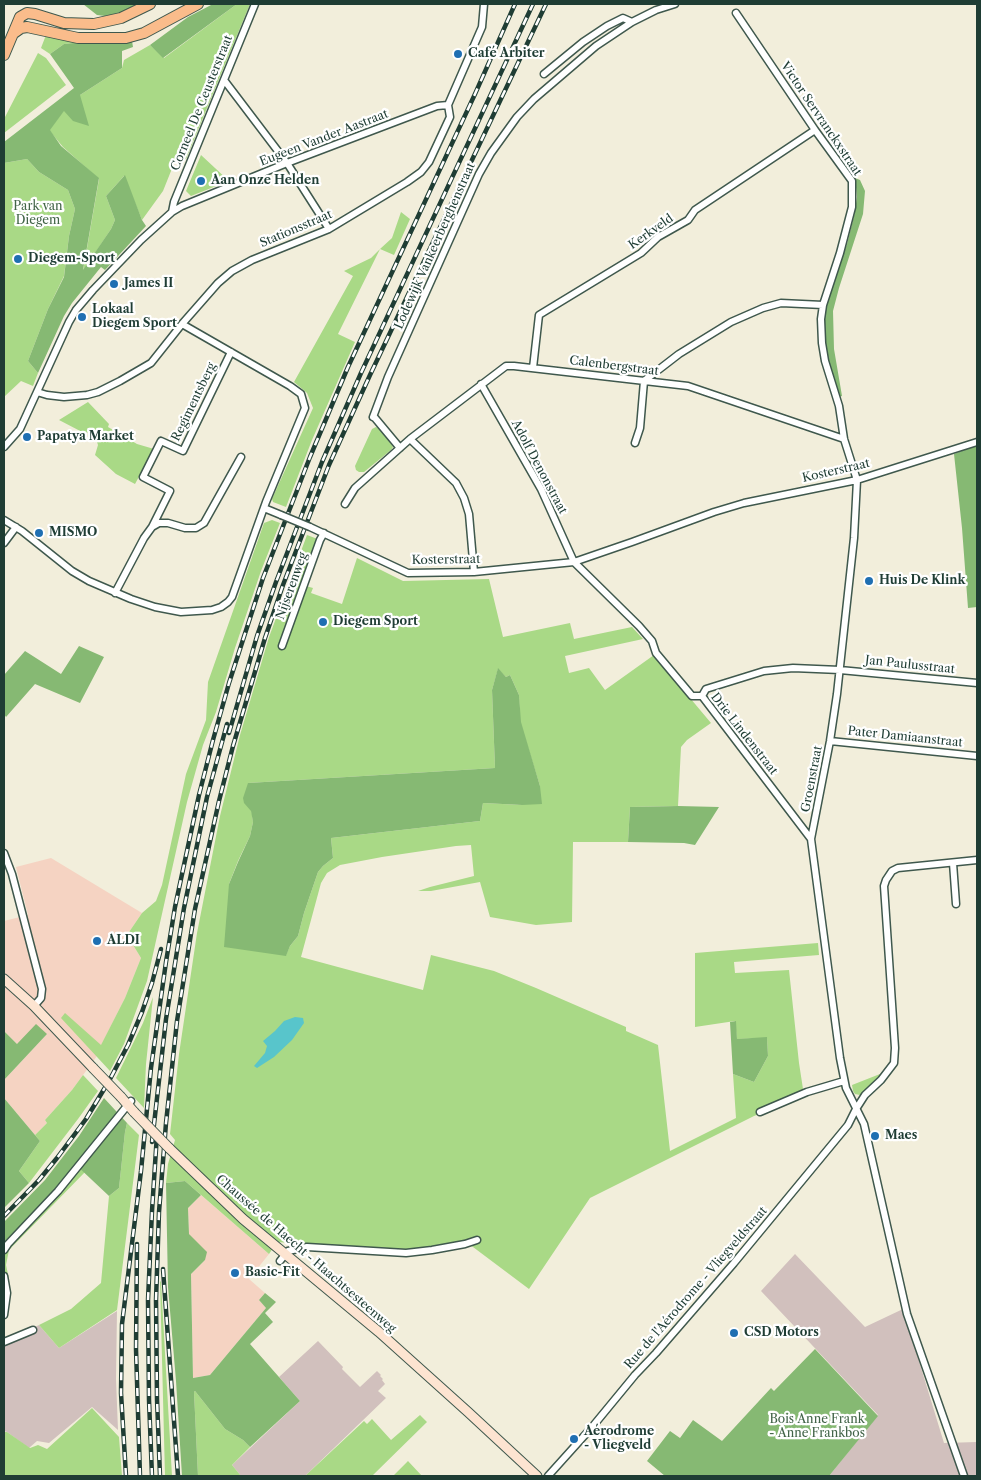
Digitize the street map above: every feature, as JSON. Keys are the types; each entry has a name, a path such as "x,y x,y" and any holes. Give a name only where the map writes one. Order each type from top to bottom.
{"main road":[{"path":"4,55 20,17 27,13 64,23 94,24 121,18 150,4"},
{"path":"14,33 27,27 78,38 126,38 144,33 198,4"},
{"name":"Chaussée de Haecht - Haachtsesteenweg","path":"4,979 34,1006 121,1097 128,1108 282,1258 379,1332 537,1476"}],"street":[{"name":"Corneel De Ceusterstraat","path":"172,212 174,202 255,4"},
{"name":"Stationsstraat","path":"37,392 54,396 74,397 87,395 106,388 151,363 218,283 232,271 252,260 328,229 400,187 421,172 429,162 450,117 448,105 482,27 484,4"},
{"path":"544,74 583,42 607,26 623,18 632,22 656,10 675,4"},
{"name":"Victor Servranckxstraat","path":"736,12 815,130 852,181 852,207 848,226 823,304 821,319 825,361 838,406 844,439 857,480"},
{"name":"Lodewijk Vankeerberghenstraat","path":"400,448 373,417 388,377 475,183 491,153 517,117 534,99 596,46 632,22"},
{"path":"224,80 287,164 328,229"},
{"name":"Eugeen Vander Aastraat","path":"4,447 20,429 69,322 81,303 141,240 172,212 182,206 287,164 437,106 448,105"},
{"name":"Kerkveld","path":"533,368 539,315 641,254 658,237 688,220 695,210 815,130"},
{"path":"635,443 640,428 644,381 679,354 745,314 781,303 823,304"},
{"path":"4,520 16,527 72,571 89,582 115,593 155,607 180,612 212,610 226,605 232,597 264,508 305,408 301,394 290,386 182,324"},
{"name":"Regimentsberg","path":"115,593 170,491 143,477 161,441 183,451 231,352"},
{"name":"Calenbergstraat","path":"345,504 355,488 410,439 506,366 688,386 844,439"},
{"name":"Adolf Denonstraat","path":"481,384 541,490 574,562"},
{"path":"410,439 456,483 464,498 469,514 474,572"},
{"name":"Kosterstraat","path":"264,508 324,533 408,573 474,572 574,562 744,503 857,480 977,442"},
{"path":"152,527 159,523 168,522 184,528 196,528 204,523 241,457"},
{"name":"Groenstraat","path":"857,480 854,538 840,670 830,741 811,839 844,1081 864,1124 907,1314 964,1476"},
{"path":"4,543 16,527"},
{"name":"Nijserenweg","path":"282,646 324,533"},
{"name":"Drie Lindenstraat","path":"574,562 639,626 652,641 656,653 692,696 702,696 811,839"},
{"name":"Jan Paulusstraat","path":"702,696 706,689 764,671 793,668 840,670 977,683"},
{"name":"Pater Damiaanstraat","path":"830,741 977,756"},
{"path":"4,853 12,874 42,989 41,998 34,1006"},
{"path":"956,904 953,862 977,860"},
{"name":"Rue de l'Aérodrome - Vliegveldstraat","path":"548,1476 734,1263 848,1126 865,1095 881,1080 894,1063 895,1048 884,886 892,871 898,868 953,862"},
{"path":"760,1112 807,1092 844,1081"},
{"path":"4,1250 58,1191 128,1108"},
{"path":"282,1258 288,1251 307,1247 406,1253 465,1244 477,1240"},
{"path":"4,1276 6,1293 4,1315"},
{"path":"4,1342 33,1330"}],"shaded area":[{"path":"51,858 142,913 127,935 141,958 125,998 97,1056 72,1090 45,1120 47,1123 35,1135 4,1098 4,1080 47,1034 17,1044 4,1031 4,921 28,915 16,867"},
{"path":"201,1195 269,1254 249,1279 265,1293 259,1300 266,1308 210,1375 193,1378 191,1274 205,1260 189,1234 188,1208"},
{"path":"795,1254 865,1327 903,1309 944,1443 977,1442 977,1476 829,1476 878,1415 761,1291"},
{"path":"117,1311 116,1379 118,1430 92,1407 49,1443 37,1441 29,1448 4,1431 4,1344 39,1325 59,1348"},
{"path":"318,1341 360,1387 377,1371 385,1384 378,1391 386,1398 305,1476 241,1476 232,1465 300,1401 279,1377"}],"green space":[{"path":"83,4 139,4 119,14 105,16 97,15"},
{"path":"213,4 237,4 163,58 150,45 188,17"},
{"path":"237,4 250,4 186,159 177,156 163,191 142,220 124,176 106,196 115,220 83,271 99,179 63,147 49,130 64,110 80,95 122,68 124,60 150,45 164,58"},
{"path":"46,35 93,41 64,44 50,54 41,48"},
{"path":"93,41 132,41 133,47 122,51 122,68 80,95 89,126 73,121 64,111 50,130 61,146 99,178 83,270 115,220 106,196 125,175 146,226 105,270 101,267 72,303 64,316 38,373 28,361 48,309 64,277 69,236 75,209 68,190 39,172 27,159 4,163 4,142 74,88 50,54 64,44"},
{"path":"38,53 46,58 66,85 4,133 4,119"},
{"path":"201,155 229,181 191,196 186,191"},
{"name":"Park van Diegem","path":"27,159 39,172 68,190 75,209 69,236 64,276 48,309 28,361 38,373 33,386 21,381 4,397 4,163"},
{"path":"855,178 860,180 865,191 863,214 833,311 834,349 842,396 839,397 824,347 824,322 828,297 847,244 854,216 857,197"},
{"path":"401,212 410,219 394,255 380,249 392,238"},
{"path":"380,249 338,334 355,342 312,440 286,507 273,502 272,499 313,408 307,393 294,382 353,276 344,271 371,258"},
{"path":"88,402 109,424 108,427 137,444 154,449 135,484 116,474 95,455 98,445 95,436 90,432 84,433 59,420"},
{"path":"376,427 381,429 393,447 364,472 359,472 355,466 372,429"},
{"path":"977,445 977,607 968,608 954,454"},
{"path":"272,520 280,523 261,571 216,712 203,745 187,802 147,981 124,1044 110,1071 61,1018 65,1013 101,1045 125,998 141,958 127,935 142,913 156,901 162,885 186,774 206,720 208,682 264,523"},
{"path":"307,535 323,541 306,586 313,588 311,593 342,604 357,558 403,581 489,579 503,637 570,623 574,639 632,627 643,639 565,656 569,673 589,668 605,690 654,655 711,723 687,740 681,747 678,806 630,807 628,842 573,842 572,922 536,925 490,917 480,882 431,891 418,891 474,876 471,845 456,846 340,865 327,873 321,883 301,957 423,990 431,955 494,971 626,1027 626,1031 658,1045 670,1151 736,1118 733,1074 754,1082 768,1056 767,1038 737,1039 735,1021 695,1027 695,953 818,943 819,955 734,962 735,973 789,970 799,1063 805,1092 797,1099 754,1116 590,1198 529,1289 465,1241 406,1251 277,1242 269,1254 185,1181 166,1183 168,1164 175,1140 170,1134 179,1054 197,933 220,816 240,735 269,637","holes":["498,669 506,677 510,675 519,695 520,722 540,786 522,805 483,803 480,821 331,838 333,858 318,872 298,936 286,955 229,884 250,836 253,822 248,783 495,768 492,690"]},
{"path":"79,646 104,657 80,703 35,684 6,717 4,714 4,675 25,651 61,674"},
{"path":"498,668 506,677 510,675 519,695 521,722 540,786 542,804 483,803 480,821 331,838 333,858 318,872 298,936 290,946 286,956 224,947 229,884 250,836 253,822 251,811 244,803 243,798 248,783 495,768 492,690"},
{"path":"630,807 719,807 695,845 684,843 628,842"},
{"path":"153,997 146,1064 144,1108 116,1078 143,1023"},
{"path":"736,1021 737,1039 767,1037 768,1056 754,1082 733,1074 730,1022"},
{"path":"36,1024 47,1034 4,1080 4,1031 17,1044"},
{"path":"880,1074 882,1076 860,1095 855,1094 852,1085"},
{"path":"83,1075 98,1091 29,1183 19,1171 40,1141 35,1135 47,1123 45,1120"},
{"path":"4,1098 40,1141 19,1171 29,1183 4,1208"},
{"path":"104,1098 127,1123 119,1188 109,1196 75,1164 50,1196 4,1242 4,1222 45,1180 79,1136"},
{"path":"127,1123 139,1135 117,1310 59,1348 39,1325 71,1309 101,1283 109,1196 119,1188"},
{"path":"75,1164 85,1172 9,1250 6,1265 10,1297 7,1316 4,1315 4,1242 50,1196"},
{"path":"185,1181 201,1195 188,1208 189,1234 207,1252 205,1260 191,1274 193,1378 210,1375 266,1308 259,1300 265,1293 276,1302 265,1313 273,1322 250,1344 300,1401 250,1447 243,1440 225,1429 195,1391 198,1476 182,1476 168,1287 166,1183"},
{"path":"161,1282 172,1476 165,1476"},
{"name":"Bois Anne Frank - Anne Frankbos","path":"815,1349 878,1416 829,1476 665,1476 647,1461 670,1431 680,1438 693,1420 722,1441 771,1388 774,1391"},
{"path":"195,1391 225,1429 243,1440 250,1447 232,1465 241,1476 198,1476"},
{"path":"92,1408 119,1437 122,1476 4,1476 4,1432 7,1432 30,1448 38,1445 47,1449"},
{"path":"420,1415 427,1422 372,1476 305,1476 364,1421 367,1424 372,1419 391,1440"},
{"path":"408,1461 422,1476 393,1476"}],"water":[{"path":"295,1017 303,1018 304,1023 292,1040 274,1057 257,1068 254,1066 265,1053 267,1046 263,1041 284,1021"}],"railway":[{"path":"126,1476 121,1393 122,1324 141,1171 151,1068 175,907 213,740 229,683 263,578 310,457 348,367 515,4"},
{"path":"229,733 257,636 322,462 361,373 533,4"},
{"path":"160,1476 156,1300 159,1212 166,1123 177,1021 195,909 233,746 283,585 329,465 546,4"},
{"path":"152,1142 166,1019 184,908 207,797 227,724"},
{"path":"4,1216 39,1180 57,1158 86,1119 109,1081 128,1045 142,1012 161,949"},
{"path":"152,1476 148,1300 157,1134"},
{"path":"137,1244 136,1349 140,1476"},
{"path":"163,1269 178,1476"}],"place":[{"name":"Café Arbiter","path":"458,54"},
{"name":"Aan Onze Helden","path":"201,181"},
{"name":"Diegem-Sport","path":"18,259"},
{"name":"James II","path":"114,284"},
{"name":"Lokaal Diegem Sport","path":"82,317"},
{"name":"Papatya Market","path":"27,437"},
{"name":"MISMO","path":"39,533"},
{"name":"Huis De Klink","path":"869,581"},
{"name":"Diegem Sport","path":"323,622"},
{"name":"ALDI","path":"97,941"},
{"name":"Maes","path":"875,1136"},
{"name":"Basic-Fit","path":"235,1273"},
{"name":"CSD Motors","path":"734,1333"},
{"name":"Aérodrome - Vliegveld","path":"574,1439"}]}
